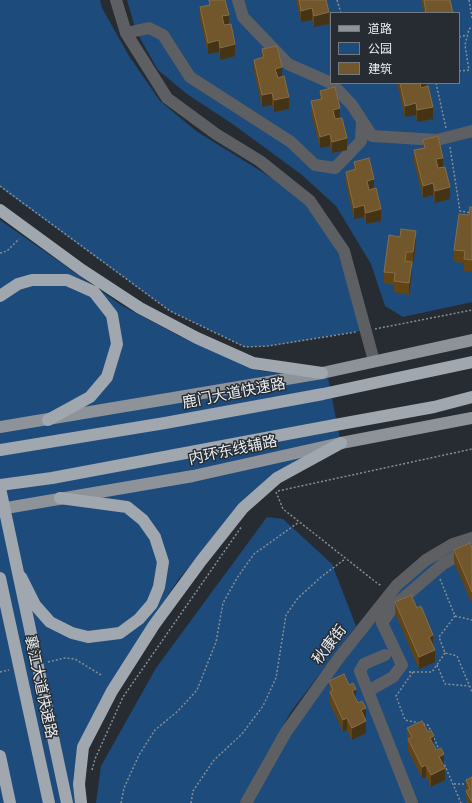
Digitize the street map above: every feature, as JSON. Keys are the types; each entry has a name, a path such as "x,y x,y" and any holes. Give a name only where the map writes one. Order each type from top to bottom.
{"highway":[{"path":"0,210 43,243 107,287 140,308 191,334 253,363 322,373"},
{"path":"0,296 18,284 32,280 67,280 94,292 112,315 118,344 107,377 90,397 48,420"},
{"name":"鹿门大道快速路","path":"0,450 166,423 323,394 472,362"},
{"path":"0,485 52,478 434,407 472,397"},
{"path":"81,803 79,784 83,747 112,691 154,625 201,560 243,508 277,478 341,443"},
{"path":"0,488 66,803"},
{"path":"18,571 35,605 50,622 72,633 88,637 120,633 139,619 152,604 159,587 163,562 155,537 143,520 127,507 60,498"},
{"name":"襄江大道快速路","path":"0,578 49,803"},
{"path":"0,756 10,803"}],"main road":[{"path":"0,427 322,373 472,340"},
{"name":"内环东线辅路","path":"0,509 193,476 341,443 472,418"}],"street":[{"path":"116,0 126,33 167,98 216,134 260,161 310,201 344,251 374,361"},
{"path":"238,0 243,17 288,64 330,83"},
{"path":"126,33 149,28 164,35 190,77 291,142 315,165 335,168 366,139 438,140 472,132"},
{"path":"332,84 352,105 362,122 366,139"},
{"name":"秋康街","path":"246,803 286,732 338,659 393,591 426,560 453,544 472,538"},
{"path":"368,691 393,677 402,665 382,623 394,606 436,570 461,554 472,551"},
{"path":"385,655 364,664 360,671 412,803"}],"path":[{"path":"337,0 341,12"},
{"path":"469,0 472,18"},
{"path":"460,71 469,70 465,45 469,29 472,27"},
{"path":"460,37 467,35"},
{"path":"436,84 448,137 460,212 472,213"},
{"path":"0,186 170,311 245,347 268,346 366,330 472,310"},
{"path":"0,254 7,251 19,239"},
{"path":"271,494 283,489 472,449"},
{"path":"276,492 283,509 376,583 393,591"},
{"path":"121,803 124,788 139,755 156,730 178,711 197,690 216,642 223,603 237,578 254,554 299,522"},
{"path":"91,772 95,759 123,697 244,524"},
{"path":"191,803 193,791 214,760 242,734 264,706 276,678 286,615 298,598 315,582 345,559"},
{"path":"436,570 455,616"},
{"path":"455,616 472,620"},
{"path":"445,653 439,637 455,616"},
{"path":"402,665 404,672 432,672 445,653"},
{"path":"445,653 457,656 472,692"},
{"path":"44,663 65,658 75,659 101,675"},
{"path":"437,665 445,684 470,686"},
{"path":"0,672 14,669"},
{"path":"413,672 396,696 405,720 428,725 431,731"},
{"path":"434,738 439,751"},
{"path":"442,758 462,803"},
{"path":"454,784 472,784"}],"green space":[{"path":"0,0 100,0 102,8 129,56 160,101 196,131 280,183 306,204 337,250 366,330 268,346 245,347 170,311 5,191 0,186"},
{"path":"127,0 472,0 472,302 403,317 385,306 371,264 336,206 302,175 234,125 187,94 158,70 136,31"},
{"path":"0,220 121,305 179,336 260,371 328,378 340,439 248,496 178,580 130,653 78,747 73,779 77,803 0,803"},
{"path":"267,517 283,519 332,564 356,626 290,713 243,803 96,803 101,766 156,668"},
{"path":"472,538 472,803 246,803 338,659 426,560"}],"building":[{"path":"209,0 225,0 229,15 222,16 224,25 231,24 235,44 220,48 219,40 208,43 200,7 210,5"},
{"path":"299,0 326,0 329,12 314,16 312,8 301,11"},
{"path":"424,0 450,0 453,12 426,12"},
{"path":"277,46 282,67 275,69 278,78 284,76 289,97 274,100 272,93 262,95 254,60 264,57 262,49"},
{"path":"400,84 420,84 421,88 428,86 433,107 417,110 416,103 405,106"},
{"path":"335,87 340,108 333,110 335,119 342,118 347,138 332,142 330,134 320,137 311,101 322,99 320,91"},
{"path":"438,136 443,158 436,159 438,168 445,167 450,187 435,191 433,183 423,186 414,150 425,148 423,140"},
{"path":"369,158 374,179 367,181 369,190 376,188 381,209 366,213 364,205 354,208 346,172 356,169 354,162"},
{"path":"470,207 472,207 472,260 464,259 465,251 454,250 459,214 469,215"},
{"path":"401,229 416,231 413,252 406,252 405,261 412,262 409,283 394,281 395,273 384,272 389,235 400,237"},
{"path":"470,543 472,548 472,592 454,550"},
{"path":"411,595 417,608 421,606 433,635 429,637 435,650 419,657 395,602"},
{"path":"344,674 349,685 353,683 356,689 352,691 358,703 362,701 366,708 361,710 366,721 352,728 347,718 343,720 330,692 333,690 329,681"},
{"path":"422,721 428,732 431,730 434,736 430,738 436,750 441,748 444,754 439,757 445,768 431,775 426,765 422,767 408,739 412,737 407,728"},
{"path":"472,777 472,802 466,791 470,789 466,780"}]}
